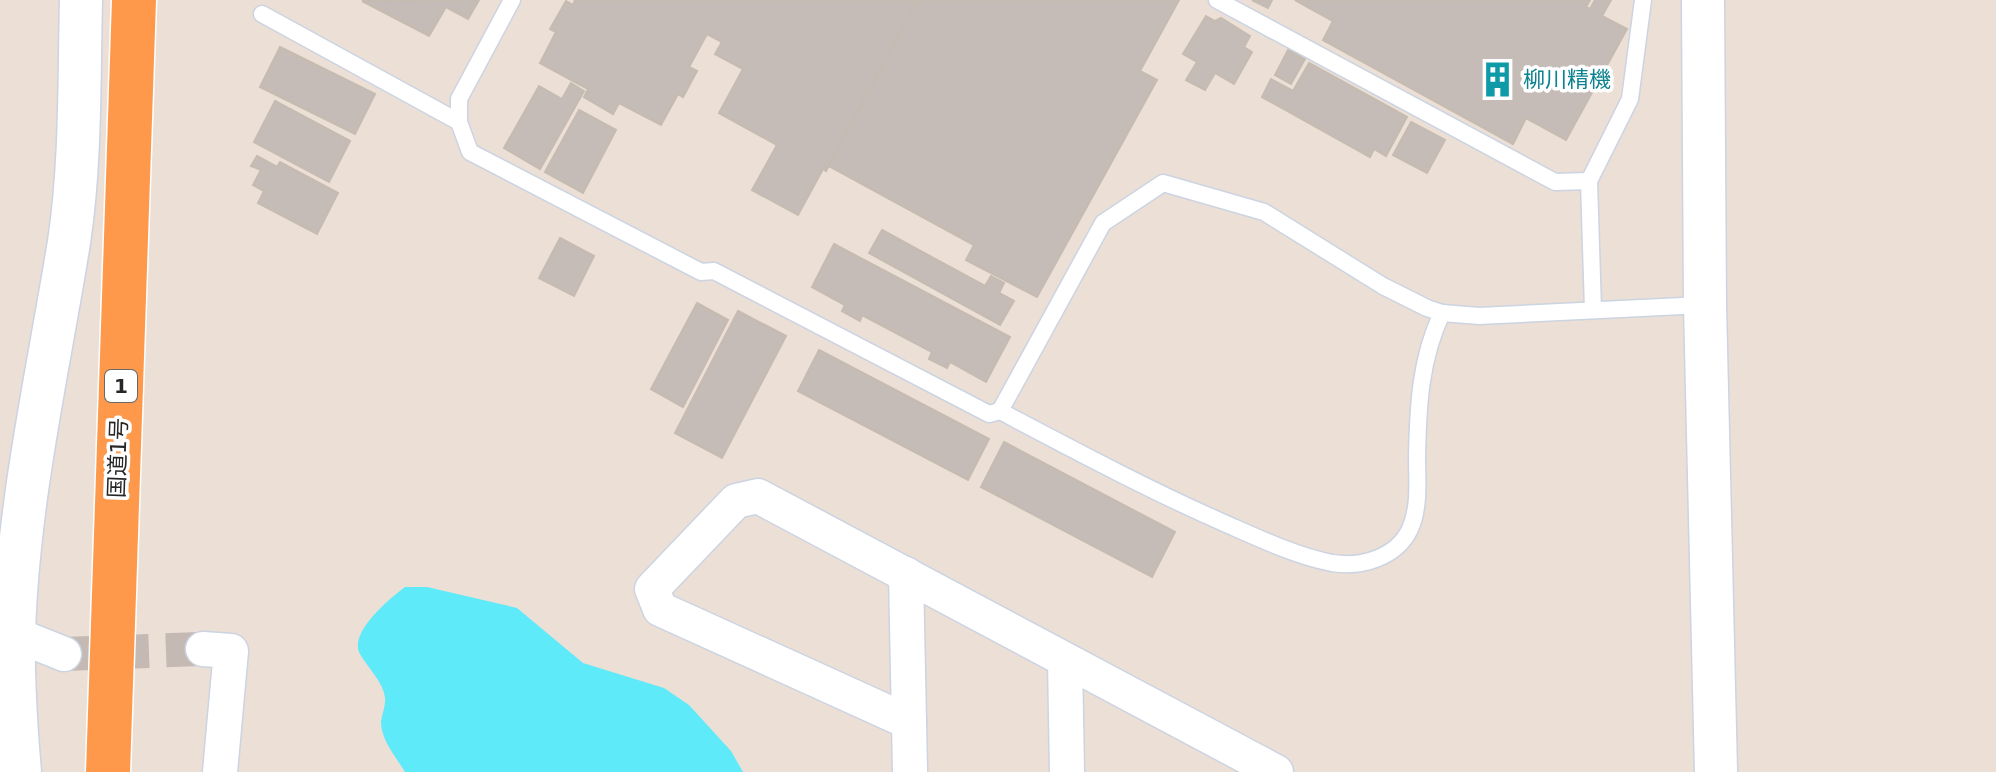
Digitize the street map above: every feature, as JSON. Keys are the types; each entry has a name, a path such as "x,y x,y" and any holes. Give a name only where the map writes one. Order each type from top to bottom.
{"highway":[{"name":"国道1号","path":"108,772 134,0"}],"street":[{"path":"20,772 7,627 18,571 35,435 69,241 75,185 81,0"},
{"path":"1703,0 1705,305 1716,772"},
{"path":"909,722 660,609 652,589 736,501 758,496 1065,660 1228,759 1276,772"},
{"path":"906,574 910,772"},
{"path":"7,627 64,654"},
{"path":"203,649 231,651 220,772"},
{"path":"1065,660 1067,772"}],"lane":[{"path":"512,0 459,99 459,122 470,152 701,272 714,271 989,414 1000,411 1152,491 1252,535 1334,563 1357,563 1381,558 1397,549 1411,527 1417,496 1421,385 1433,333 1442,313"},
{"path":"1217,0 1555,182 1589,181"},
{"path":"1593,310 1589,181 1630,99 1643,0"},
{"path":"262,14 459,122"},
{"path":"1000,411 1103,223 1163,183 1264,212 1383,286 1442,313 1479,316 1705,305"}],"water":[{"path":"405,587 427,587 517,608 583,663 664,688 689,705 731,751 743,772 405,772 383,735 384,691 358,646 360,636 372,617"}],"building":[{"path":"479,0 468,19 446,7 429,36 362,1"},
{"path":"575,0 918,0 826,171 823,169 798,215 752,190 777,145 719,113 743,69 715,54 722,42 707,34 689,67 697,71 683,97 678,94 661,125 619,103 613,114 584,97 588,89 540,63 556,32 550,29 566,1 573,5"},
{"path":"918,0 1179,0 1140,71 1157,80 1037,297 966,260 974,245 829,166"},
{"path":"1252,0 1272,0 1268,8"},
{"name":"柳川精機","path":"1295,0 1590,0 1586,7 1590,9 1595,0 1611,0 1602,16 1627,29 1566,140 1526,118 1513,144 1323,40 1333,21"},
{"path":"1206,16 1215,21 1221,18 1250,36 1244,47 1252,52 1234,84 1215,73 1205,90 1186,80 1197,62 1183,54"},
{"path":"280,47 375,94 355,134 260,87"},
{"path":"1288,50 1305,59 1291,84 1275,75"},
{"path":"1309,63 1407,117 1386,156 1374,149 1370,157 1262,97 1271,79 1293,91"},
{"path":"571,83 584,91 540,169 504,148 539,86 562,99"},
{"path":"275,101 350,141 329,182 254,142"},
{"path":"579,110 616,130 583,193 545,172"},
{"path":"1411,122 1445,140 1427,173 1393,155"},
{"path":"257,156 277,167 280,162 338,193 317,234 258,203 264,191 253,185 261,170 251,166"},
{"path":"882,230 985,286 991,276 1004,283 999,293 1014,301 1000,325 869,253"},
{"path":"560,238 594,256 574,296 539,278"},
{"path":"834,244 1010,337 986,382 950,362 947,368 929,359 932,352 862,315 860,321 842,311 845,305 812,287"},
{"path":"697,303 728,320 683,407 651,389"},
{"path":"738,311 786,336 722,458 675,433"},
{"path":"819,350 989,439 968,480 798,391"},
{"path":"1004,442 1175,532 1152,577 981,487"}],"tunnel":[{"path":"64,654 203,649"}],"place":[{"name":"柳川精機","path":"1497,79"}]}
